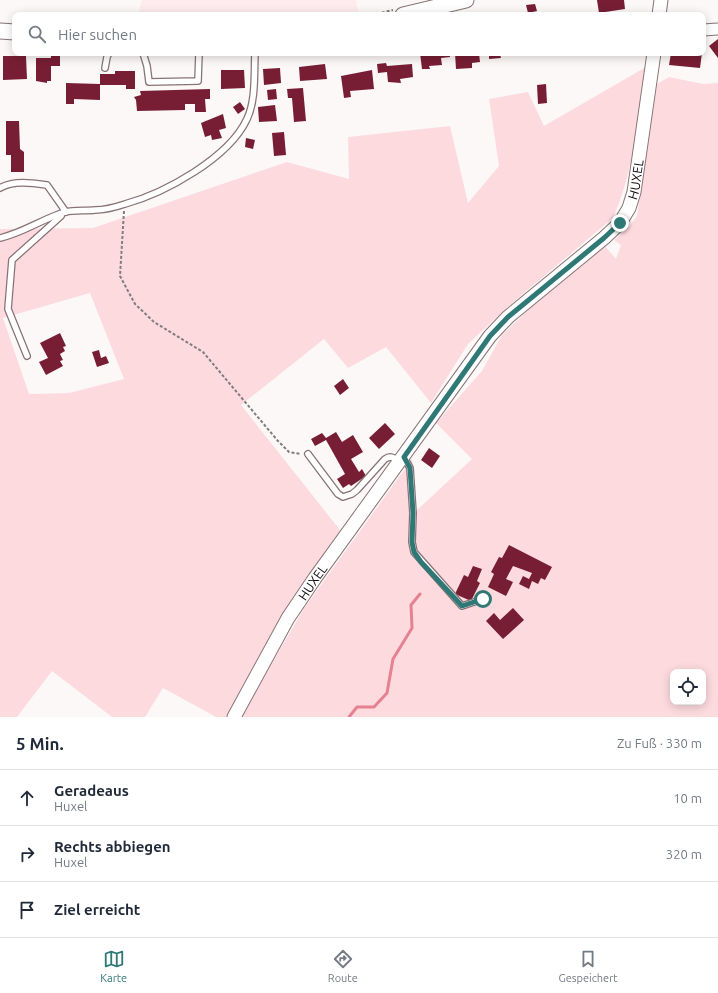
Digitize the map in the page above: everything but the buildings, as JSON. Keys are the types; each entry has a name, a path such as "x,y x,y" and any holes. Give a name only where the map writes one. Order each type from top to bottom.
{"main road":[{"path":"416,12 466,0"},
{"path":"0,31 12,32"}],"street":[{"path":"659,12 661,0"},
{"path":"706,30 718,29"},
{"name":"HUXEL","path":"234,717 288,618 315,578 402,460 490,336 508,317 604,238 620,223 629,208 634,192 654,56"}],"lane":[{"path":"105,68 108,56"},
{"path":"144,56 149,82 198,81 199,56"},
{"path":"0,238 13,235 66,212 97,210 125,204 161,191 205,165 227,146 247,119 253,94 255,56"},
{"path":"0,188 4,185 30,183 47,185 66,212"},
{"path":"27,356 8,309 12,260 66,212"},
{"path":"308,454 338,494 343,496 352,494 357,490 389,456 402,460 410,468 413,513 412,542 414,552 421,562 462,606 483,599"}],"path":[{"path":"125,204 121,243 120,276 135,304 154,322 203,352 289,452 308,454"}],"shaded area":[{"path":"142,0 356,0 358,12 139,12"},
{"path":"646,67 631,163 613,218 511,304 468,344 431,403 386,347 348,368 324,339 241,405 340,530 306,578 227,717 216,717 163,688 145,717 112,717 52,671 17,717 0,717 0,229 93,228 287,162 349,179 348,137 450,126 468,203 499,166 489,99 528,92 544,126","holes":["90,293 124,379 69,393 29,394 3,318"]},
{"path":"669,77 703,84 718,83 718,717 240,717 305,607 412,459 416,511 472,459 436,423 482,371 502,335 543,296 605,246 616,259 621,245 614,240 627,229 637,216 657,84"}],"waterway":[{"path":"349,717 357,707 374,707 387,693 393,659 412,628 411,605 420,594"}],"route":[{"path":"483,599 462,606 421,562 414,552 412,542 413,513 410,468 404,457 490,336 508,317 604,238 620,223"}]}
